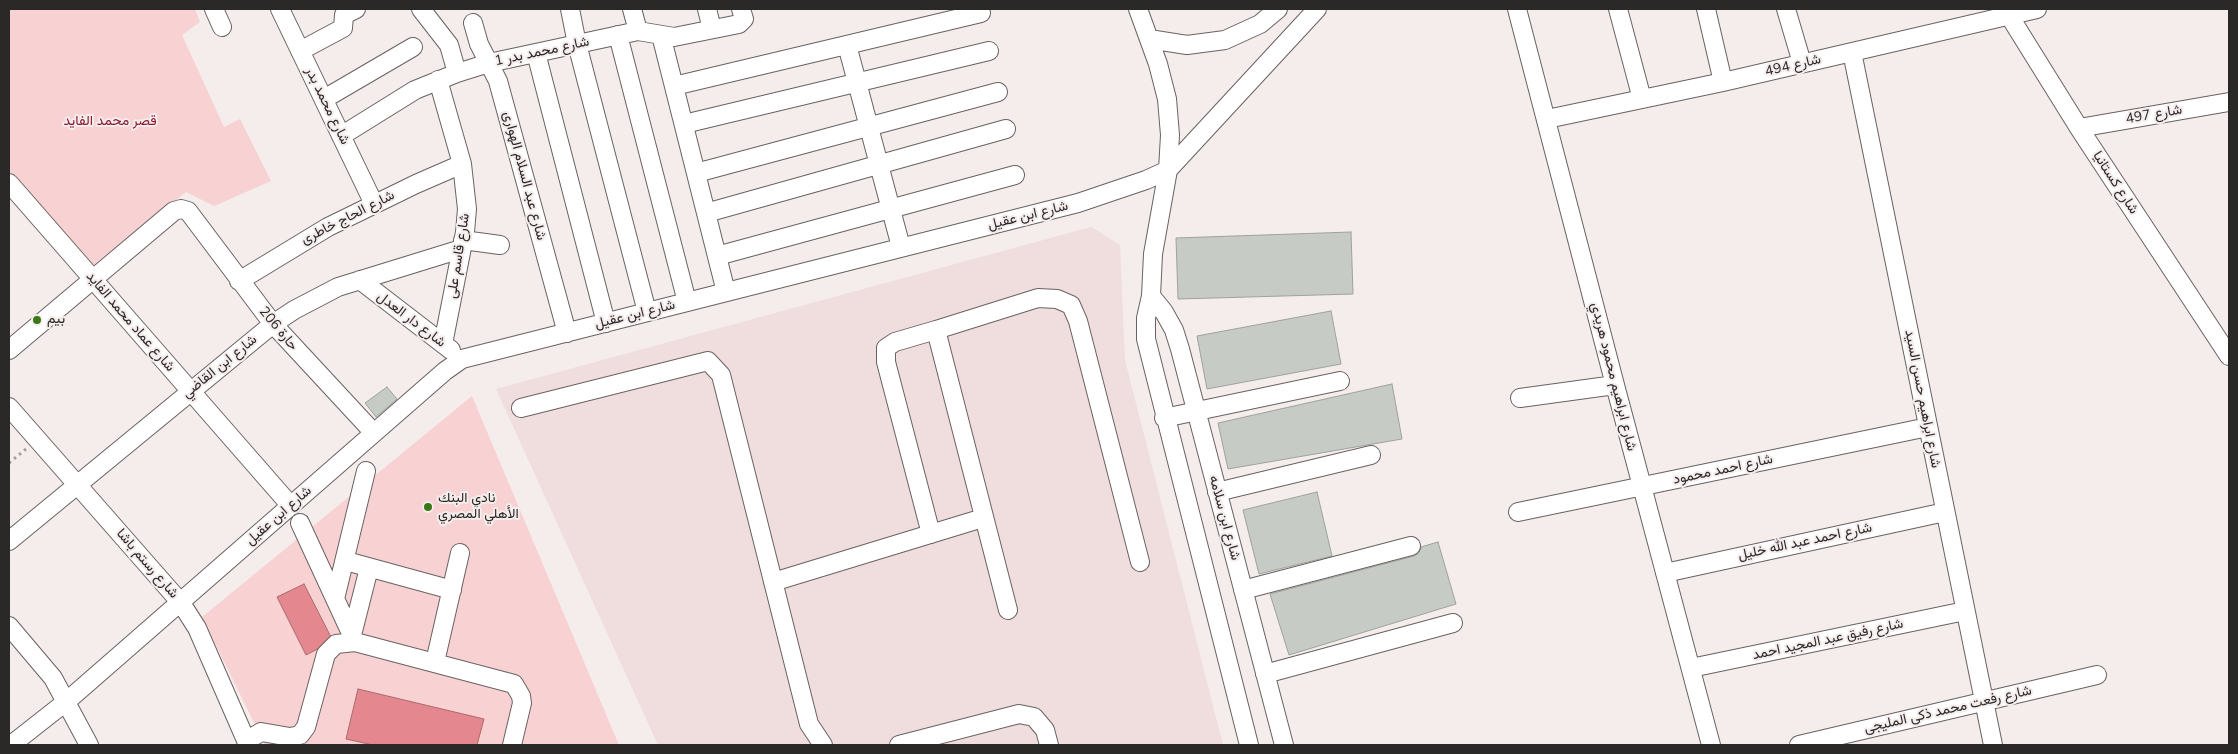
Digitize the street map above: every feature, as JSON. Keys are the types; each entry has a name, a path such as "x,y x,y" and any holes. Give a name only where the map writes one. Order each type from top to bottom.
{"street":[{"path":"214,9 222,27"},
{"name":"شارع محمد بدر","path":"280,9 374,204"},
{"path":"300,51 343,28 344,15 356,9"},
{"path":"570,9 577,44 647,312"},
{"path":"632,9 638,30"},
{"path":"707,9 712,29"},
{"name":"شارع محمد بدر 1","path":"341,136 415,90 457,73 489,63 638,30 674,37 742,23 744,19 741,9"},
{"path":"1138,9 1167,99 1170,135 1168,170 1153,254 1150,296 1146,318 1146,339 1164,418 1249,745"},
{"path":"1149,39 1187,45 1225,40 1260,24 1278,9"},
{"name":"شارع ابن عقيل","path":"11,745 67,701 181,603 453,364 462,359 1101,197 1168,170 1317,9"},
{"name":"شارع ابراهيم محمود هريدي","path":"1517,9 1548,119 1615,385 1712,745"},
{"path":"1618,9 1642,99"},
{"path":"1706,9 1723,82"},
{"path":"1786,9 1802,63"},
{"name":"شارع 494","path":"1548,119 1723,82 1852,52 2007,12 2037,9"},
{"path":"430,11 449,45 457,73"},
{"name":"شارع كستانيا","path":"2007,12 2079,128 2224,337 2229,356"},
{"path":"674,86 981,13"},
{"name":"شارع عبد السلام الهوارى","path":"473,23 479,44 501,90 568,332"},
{"path":"618,35 687,302"},
{"path":"662,35 726,292"},
{"path":"847,45 901,247"},
{"path":"324,99 413,47"},
{"path":"684,124 989,51"},
{"name":"شارع ابراهيم حسن السيد","path":"1852,52 1992,745"},
{"path":"536,53 606,323"},
{"name":"شارع قاسم على","path":"438,80 462,164 467,209 443,344"},
{"path":"696,173 998,92"},
{"name":"شارع 497","path":"2079,128 2229,102"},
{"path":"706,213 1006,129"},
{"name":"شارع الحاج خاطرى","path":"239,280 328,227 462,164"},
{"path":"717,256 1015,175"},
{"name":"شارع عماد محمد الفايد","path":"9,183 291,506"},
{"name":"حارة 206","path":"93,279 174,211 188,210 273,324 374,434"},
{"path":"462,244 500,244"},
{"name":"شارع ابن القاضي","path":"9,541 273,324 316,298 360,280 462,244"},
{"path":"9,350 93,279"},
{"name":"شارع دار العدل","path":"360,280 462,359"},
{"name":"شارع ابن سلامه","path":"1150,296 1164,312 1174,330 1284,745"},
{"path":"931,534 886,362 886,348 895,342 1038,298 1057,300 1071,305 1078,321 1140,562"},
{"path":"936,330 1008,610"},
{"path":"521,408 708,361 721,374 809,724 823,745"},
{"path":"1164,418 1340,381"},
{"path":"1520,398 1615,385"},
{"name":"شارع رستم باشا","path":"9,407 181,603 197,628 242,742"},
{"name":"شارع احمد محمود","path":"1518,512 1928,427"},
{"path":"1217,492 1371,455"},
{"path":"335,599 346,561 366,471"},
{"name":"شارع احمد عبد الله خليل","path":"1665,573 1945,512"},
{"path":"773,582 983,518"},
{"path":"300,523 354,638"},
{"path":"1243,590 1411,546"},
{"path":"435,662 460,554"},
{"path":"346,561 452,590"},
{"path":"354,638 369,568"},
{"name":"شارع رفيق عبد المجيد احمد","path":"1691,668 1965,611"},
{"path":"1265,674 1453,623"},
{"path":"9,626 46,668 67,701 89,745"},
{"path":"242,742 264,732 290,737 300,735 306,727 326,654 336,644 354,638 514,684 521,696 522,703 512,745"},
{"name":"شارع رفعت محمد ذكى المليجى","path":"1800,745 2097,675"},
{"path":"899,745 1019,714 1034,717 1045,730 1049,745"}],"shaded area":[{"path":"1091,227 1120,245 1125,360 1223,745 658,745 496,389"},
{"path":"304,584 333,641 306,655 277,597"},
{"path":"358,689 484,719 477,745 373,745 346,739"}],"green space":[{"name":"قصر محمد الفايد","path":"9,9 195,9 200,22 182,35 224,127 240,119 271,181 214,206 186,192 92,266 9,171"},
{"name":"نادي البنك الأهلي المصري","path":"472,396 619,745 265,745 202,617"}],"building":[{"path":"1351,232 1353,294 1178,299 1176,238"},
{"path":"1331,311 1341,364 1207,389 1197,336"},
{"path":"1392,384 1402,439 1228,469 1218,423"},
{"path":"387,387 397,399 376,417 365,403"},
{"path":"1317,492 1332,556 1259,574 1243,510"},
{"path":"1438,542 1456,604 1289,655 1270,594 1414,556 1419,553 1421,547"}],"place":[{"name":"بيم","path":"37,320"},
{"name":"نادي البنك الأهلي المصري","path":"428,507"}]}
